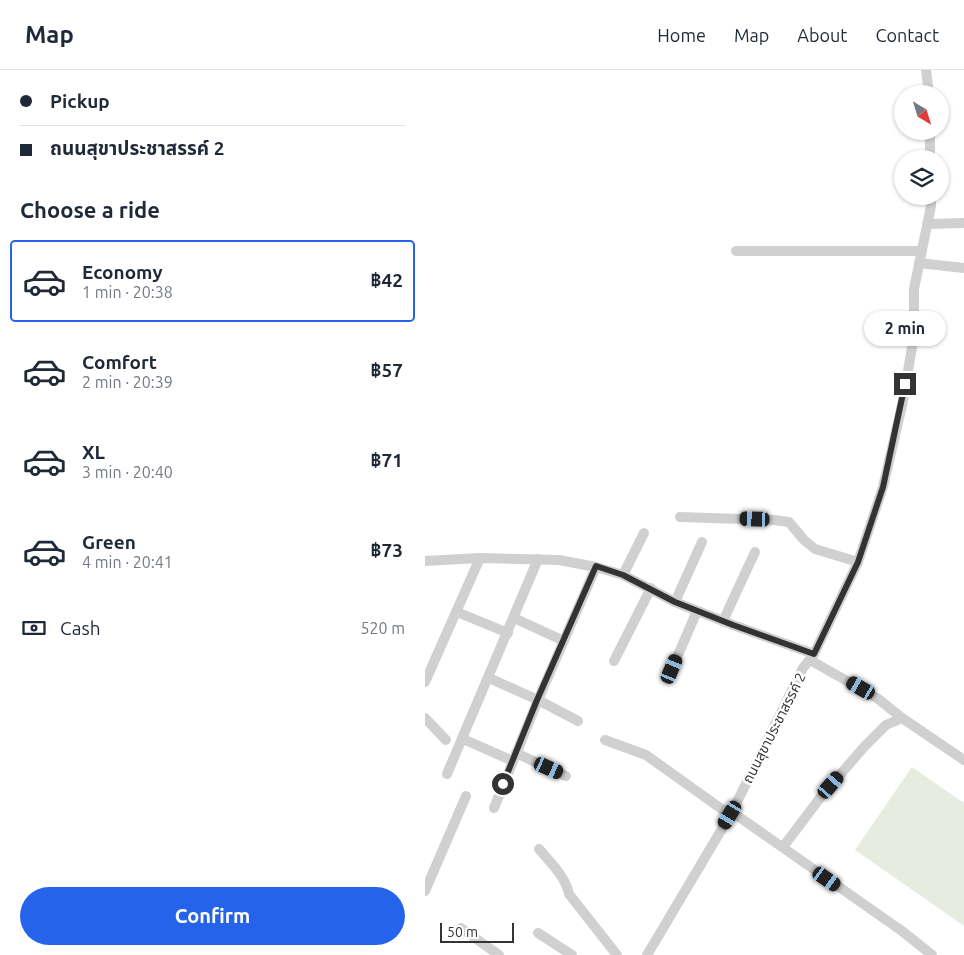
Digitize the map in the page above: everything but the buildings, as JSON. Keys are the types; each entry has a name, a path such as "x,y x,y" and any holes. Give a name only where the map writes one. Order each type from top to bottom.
{"street":[{"path":"926,70 928,85"},
{"name":"ถนนสุขาประชาสรรค์ 2","path":"647,955 731,813 803,668 812,657 858,562 883,487 903,401 914,334 914,289 931,205"},
{"path":"927,224 964,223"},
{"path":"736,251 922,251"},
{"path":"919,263 964,268"},
{"path":"680,517 789,522 804,540 815,549 858,562"},
{"path":"623,575 644,533"},
{"path":"675,602 703,542"},
{"path":"723,621 755,552"},
{"path":"425,682 480,558"},
{"path":"425,561 480,558 538,559 575,562 596,566 623,575 675,602 812,657 877,698 902,718 964,760"},
{"path":"447,774 538,559"},
{"path":"494,808 537,700 596,566"},
{"path":"614,661 651,588"},
{"path":"672,669 697,611"},
{"path":"457,612 508,633"},
{"path":"514,618 564,641"},
{"path":"489,678 578,721"},
{"path":"425,718 446,740"},
{"path":"783,848 820,798 864,747 886,725 902,718"},
{"path":"463,740 565,776"},
{"path":"605,740 646,755 783,848 932,955"},
{"path":"425,891 466,796"},
{"path":"539,849 568,888 569,894 617,955"},
{"path":"461,928 499,955"},
{"path":"538,933 572,955"}],"shaded area":[{"path":"912,767 964,803 964,926 855,850"}],"route":[{"path":"503,784 537,700 596,566 623,575 675,602 814,654 858,562 883,487 903,401 905,384"}]}
